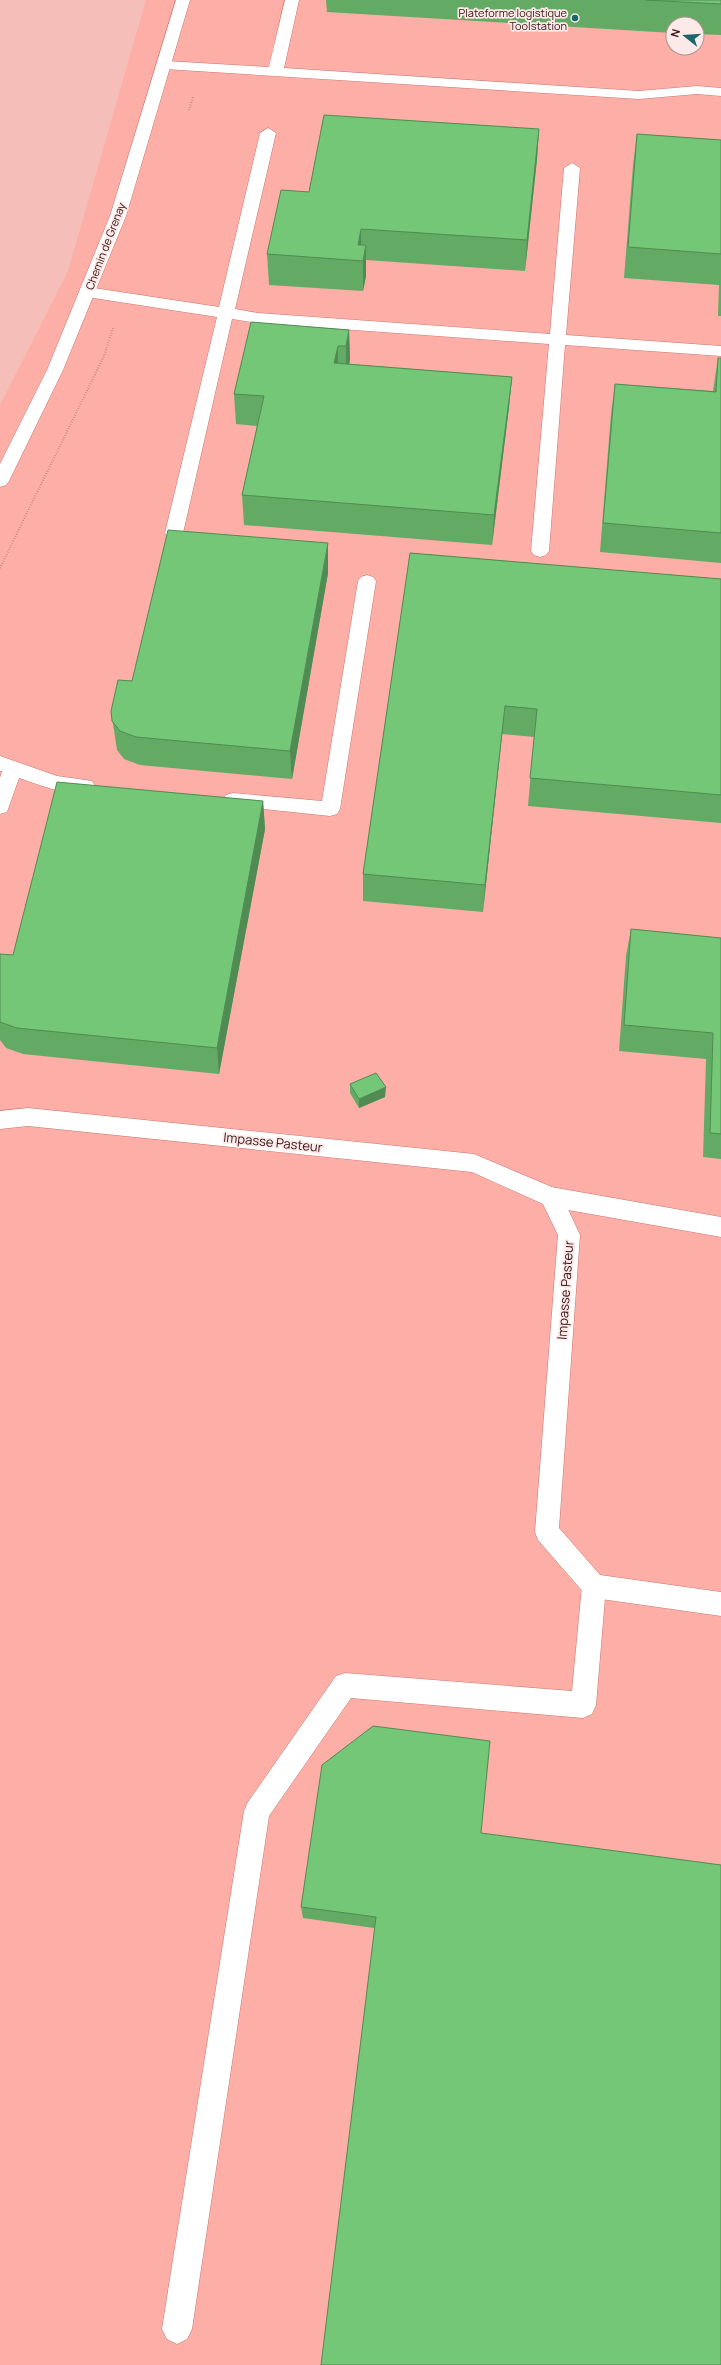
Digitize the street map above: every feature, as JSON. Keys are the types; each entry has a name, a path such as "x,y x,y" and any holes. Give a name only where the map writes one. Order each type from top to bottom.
{"street":[{"name":"Chemin de Grenay","path":"0,481 55,370 118,216 165,65 183,0"},
{"path":"275,73 292,0"},
{"path":"165,65 640,96 697,90 721,92"},
{"path":"174,533 268,133"},
{"path":"540,551 572,168"},
{"path":"87,292 258,318 721,351"},
{"path":"212,798 330,809 367,581"},
{"path":"0,807 6,766 56,783 103,787"},
{"name":"Impasse Pasteur","path":"0,1120 28,1117 474,1163 551,1197 569,1235 547,1532 594,1586"},
{"path":"551,1197 721,1227"},
{"path":"177,2329 257,1811 345,1684 583,1705 594,1586 721,1604"}],"shaded area":[{"path":"146,0 721,0 721,2365 0,2365 0,405 68,271"}],"building":[{"path":"645,0 721,0 721,4"},
{"path":"324,115 539,129 527,240 361,229 358,245 366,245 363,261 267,254 281,190 309,192"},
{"path":"637,134 721,140 721,254 628,247"},
{"path":"251,322 349,330 346,346 338,346 334,363 512,377 494,515 242,495 264,396 234,394"},
{"path":"718,358 721,358 721,533 603,523 615,384 716,392"},
{"path":"168,530 328,543 290,751 136,737 120,731 112,721 111,711 118,680 132,681"},
{"path":"410,553 721,579 721,795 530,778 537,709 505,706 485,885 363,874"},
{"path":"57,782 263,801 217,1048 17,1028 0,1022 0,954 13,955"},
{"path":"631,929 721,938 721,1134 710,1133 713,1033 624,1025"},
{"path":"376,1073 386,1087 359,1099 350,1084"},
{"path":"373,1726 490,1741 481,1833 721,1865 721,2365 321,2365 376,1917 301,1907 322,1765"}],"place":[{"name":"Plateforme logistique Toolstation","path":"575,18"}]}
